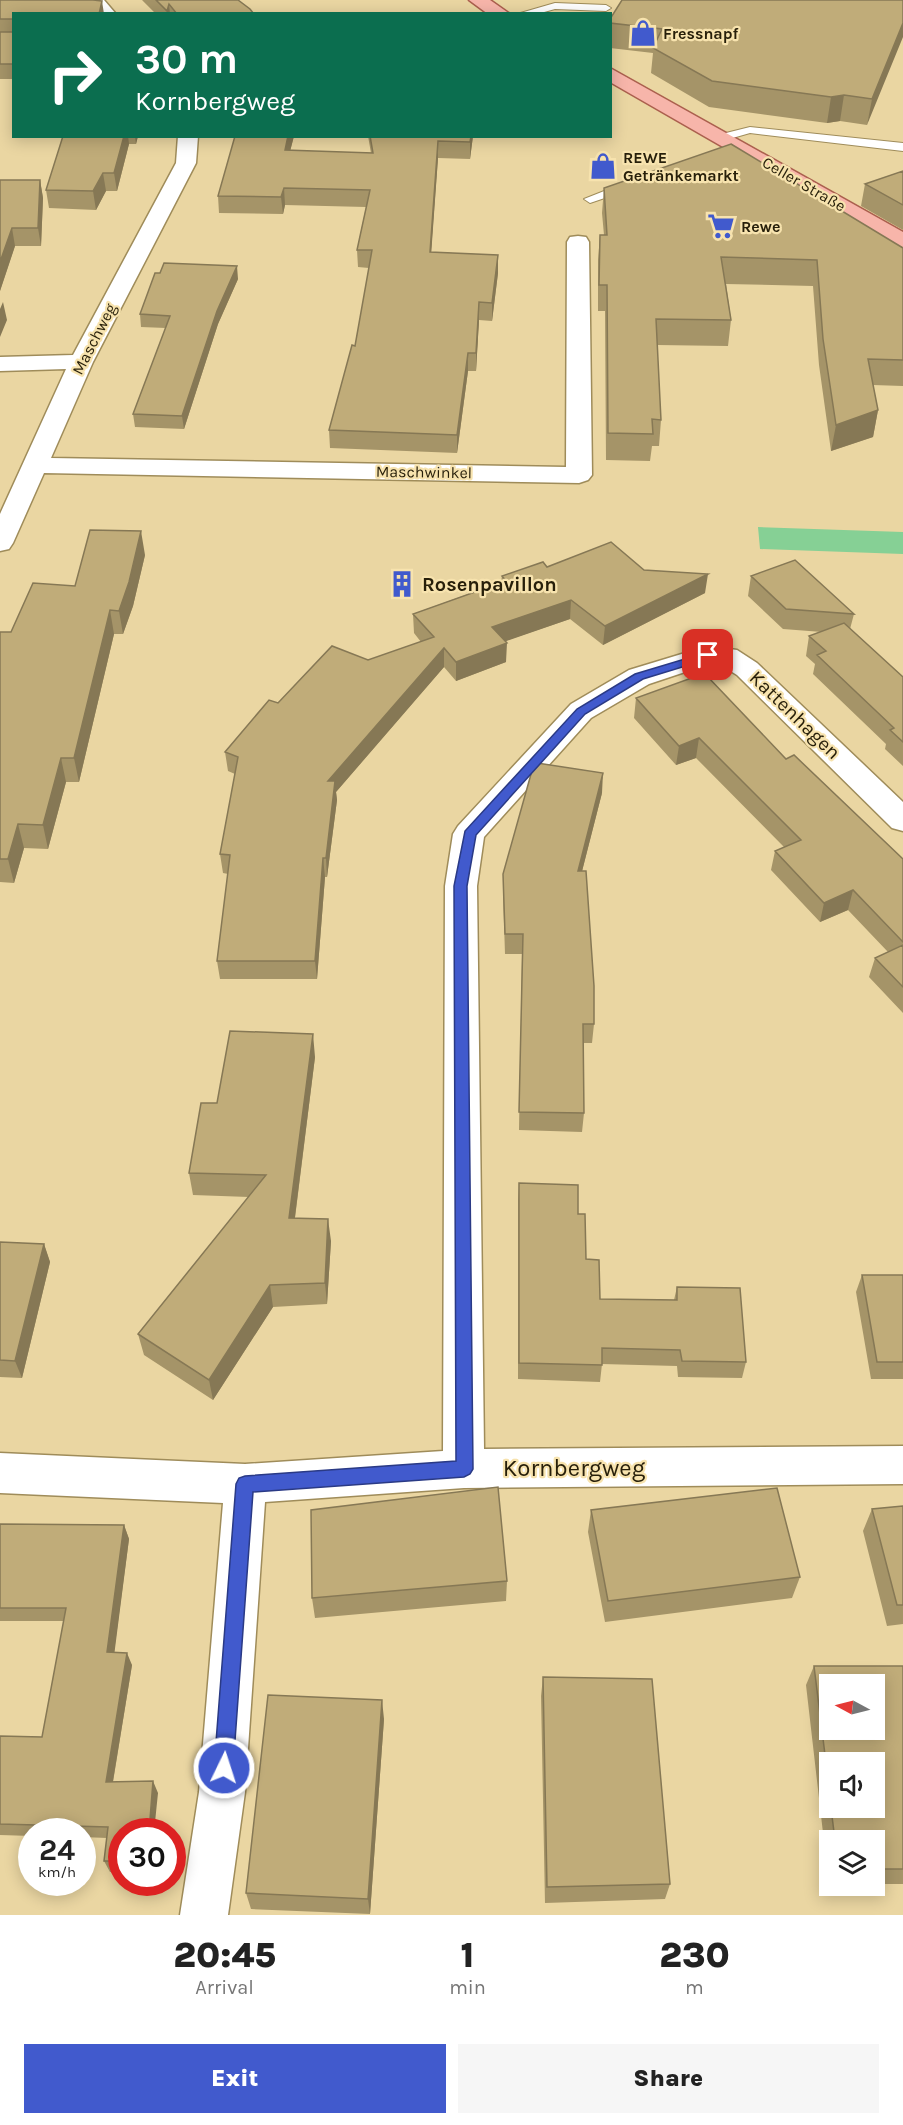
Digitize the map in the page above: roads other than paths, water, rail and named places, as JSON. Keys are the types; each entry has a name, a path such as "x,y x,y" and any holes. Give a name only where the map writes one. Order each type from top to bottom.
{"main road":[{"path":"478,0 498,12"},
{"name":"Celler Straße","path":"612,75 726,145 903,241"}],"street":[{"path":"94,0 105,12"},
{"name":"Maschweg","path":"0,543 81,362 186,163 188,138"},
{"name":"Maschwinkel","path":"36,465 579,475 579,242"},
{"path":"0,364 81,362"},
{"name":"Kattenhagen","path":"464,1469 461,886 469,834 581,711 639,677 708,655 727,656 747,669 903,820"},
{"name":"Kornbergweg","path":"0,1473 245,1484 464,1469 903,1466"},
{"path":"204,1915 222,1792 245,1484"}],"lane":[{"path":"530,12 555,6 606,8"},
{"path":"726,145 750,130 903,147"},
{"path":"590,199 643,180"}],"place":[{"name":"Fressnapf","path":"643,33"},
{"name":"REWE Getränkemarkt","path":"603,166"},
{"name":"Rewe","path":"721,226"},
{"name":"Rosenpavillon","path":"402,584"}]}
